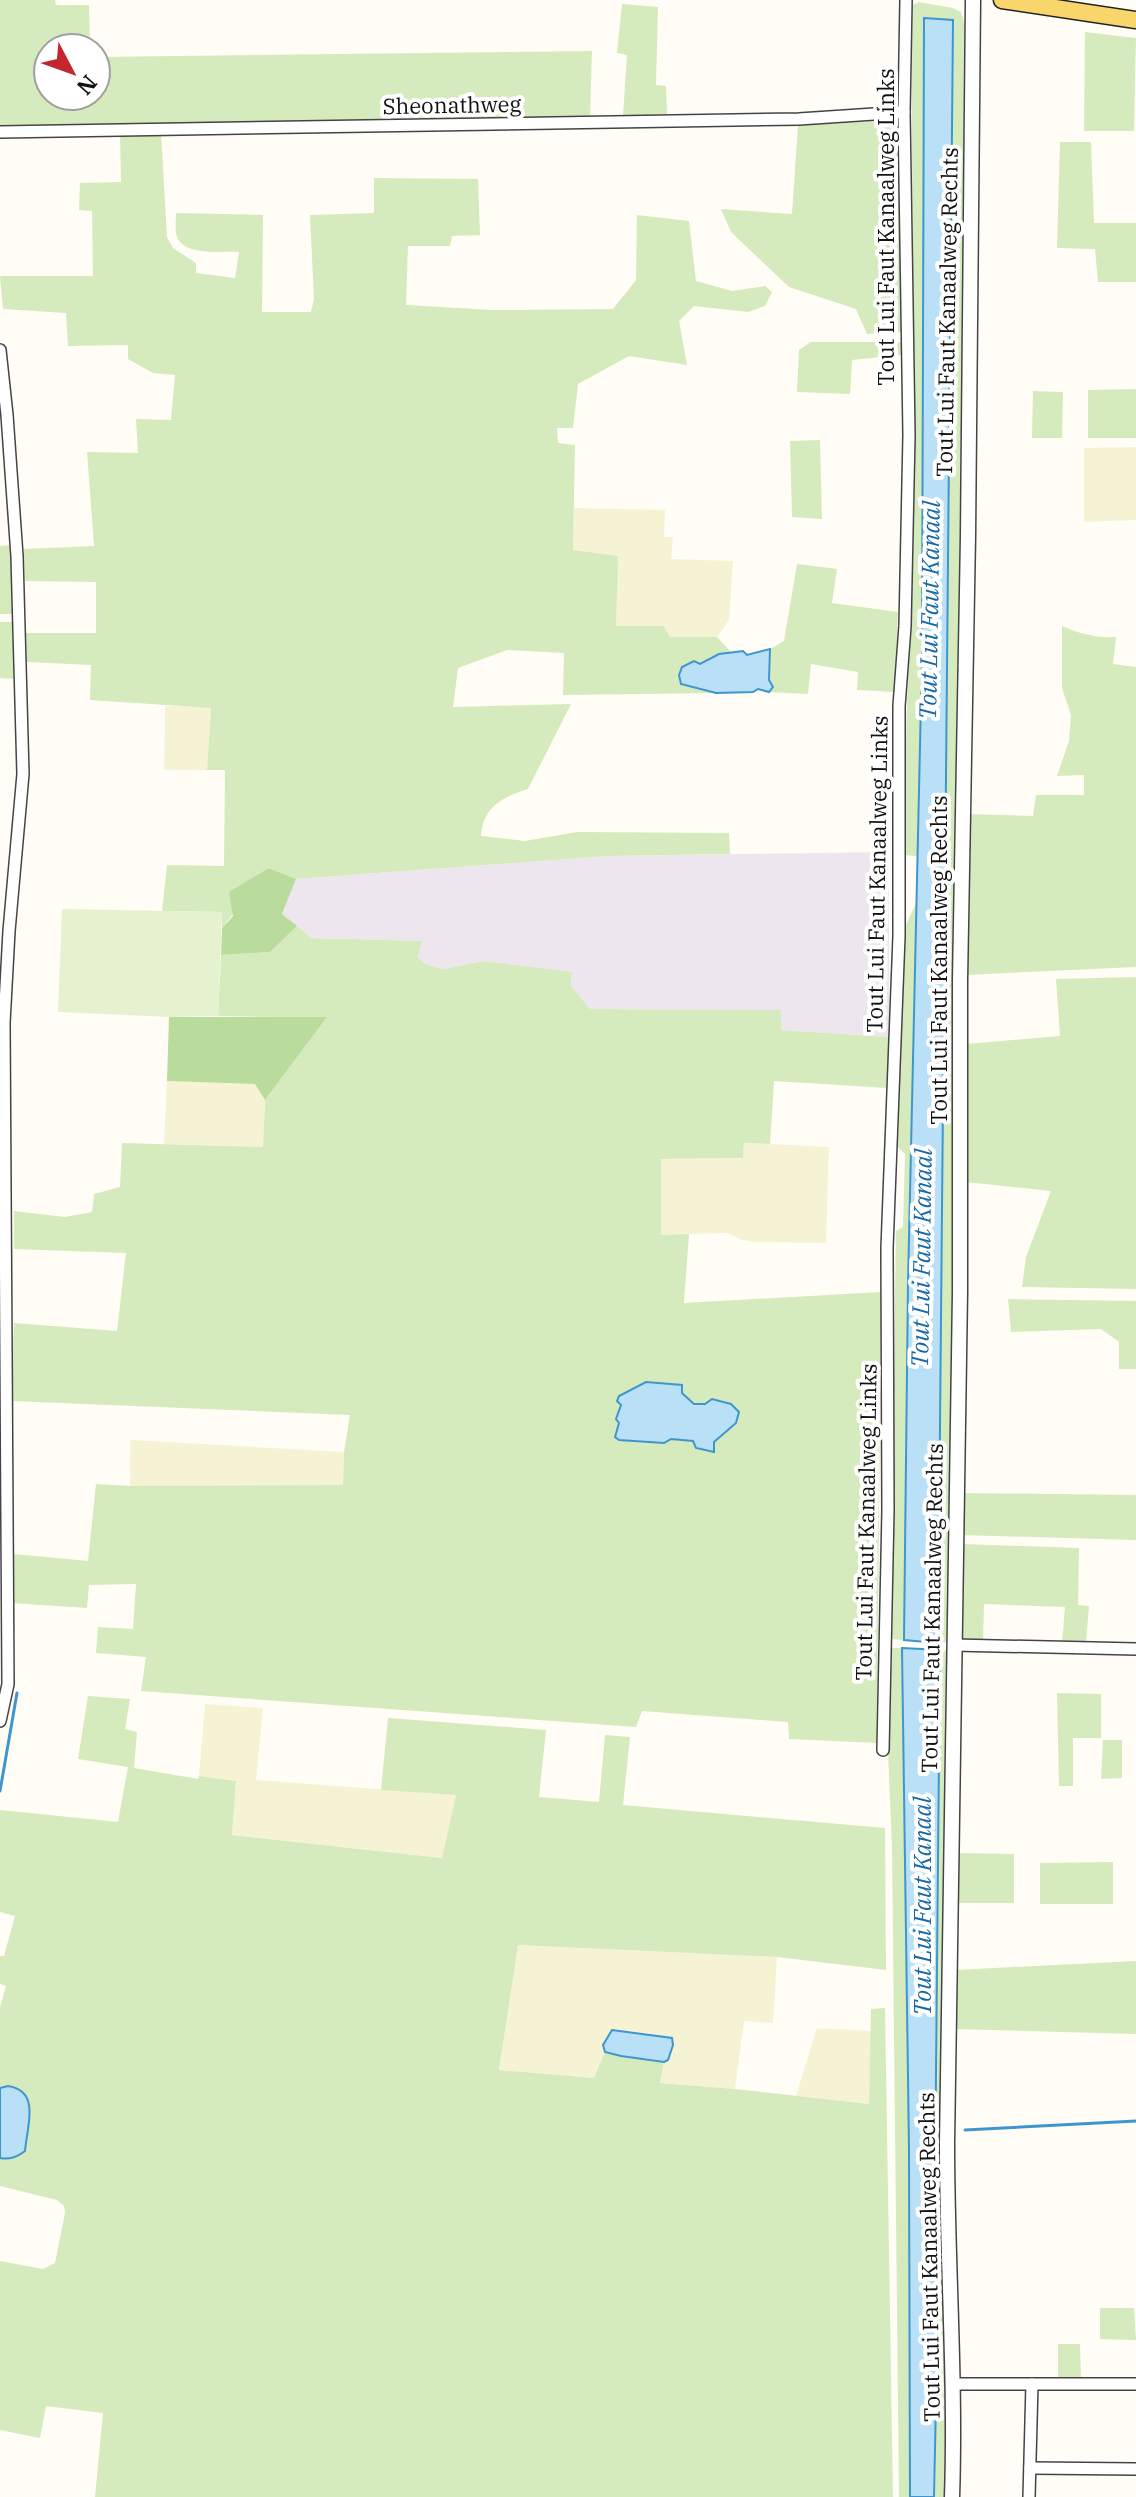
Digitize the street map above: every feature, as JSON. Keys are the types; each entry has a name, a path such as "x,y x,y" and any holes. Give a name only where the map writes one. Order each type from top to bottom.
{"main road":[{"path":"1002,0 1136,20"}],"street":[{"name":"Tout Lui Faut Kanaalweg Links","path":"883,1750 888,1510 887,1248 899,936 899,706 905,626 909,435 904,112 906,0"},
{"name":"Tout Lui Faut Kanaalweg Rechts","path":"952,2497 953,2384 947,2159 960,1292 960,980 973,0"},
{"name":"Sheonathweg","path":"0,132 799,119 904,112"},
{"path":"0,350 17,556 23,774 4,1023 3,1650 8,1684 0,1721"},
{"path":"954,1645 1136,1649"},
{"path":"953,2384 1136,2384"},
{"path":"1029,2497 1032,2384"},
{"path":"1030,2468 1136,2469"}],"shaded area":[{"path":"1136,447 1136,520 1084,522 1084,448"},
{"path":"574,508 665,510 664,537 673,537 671,559 733,561 729,620 717,637 670,637 664,626 616,627 573,550"},
{"path":"165,706 211,707 207,770 164,770"},
{"path":"889,852 889,1037 781,1030 780,1010 590,1009 571,986 572,973 483,961 443,969 425,964 416,957 421,941 311,938 282,914 296,879 609,856"},
{"path":"167,1081 256,1084 265,1100 263,1147 164,1144"},
{"path":"744,1143 829,1147 826,1243 755,1242 728,1233 661,1235 661,1159 743,1158"},
{"path":"130,1440 344,1452 343,1486 130,1486"},
{"path":"205,1704 263,1708 256,1780 456,1795 442,1858 232,1835 236,1781 199,1776"},
{"path":"517,1945 777,1957 773,2023 744,2021 735,2089 660,2083 664,2062 673,2045 672,2038 603,2045 605,2052 595,2078 499,2071"},
{"path":"817,2028 871,2031 869,2104 796,2096"}],"green space":[{"path":"0,0 55,0 56,5 89,5 90,32 32,32 32,112 112,112 112,57 592,51 590,117 0,126"},
{"path":"918,2 961,12 966,29 949,1642 938,1643 953,20 924,18 922,656 917,856 903,855 914,438 911,6"},
{"path":"622,4 658,7 656,85 666,86 667,114 623,116 627,55 617,53"},
{"path":"1085,32 1136,38 1134,131 1084,131"},
{"path":"899,120 901,332 867,334 856,309 789,287 731,232 721,209 792,214 798,125"},
{"path":"161,133 167,237 173,248 196,263 196,273 235,278 239,252 202,251 185,246 176,233 176,213 263,215 262,312 311,312 314,299 310,215 374,213 374,178 478,179 480,235 452,236 450,246 408,246 406,305 493,310 613,309 636,280 637,215 689,221 696,281 732,291 765,286 772,292 765,306 748,312 694,306 679,321 687,365 629,356 578,384 573,428 557,428 558,443 575,445 573,550 618,556 616,626 664,626 670,637 717,637 731,652 704,663 682,684 716,693 563,695 564,653 507,650 458,668 453,707 571,704 528,789 510,796 490,810 481,836 525,841 577,832 729,833 730,854 609,856 296,879 269,868 222,928 222,912 162,911 167,865 224,866 225,770 207,770 211,708 90,700 91,665 27,662 26,633 96,633 96,582 25,581 24,549 94,546 87,452 138,453 136,419 171,420 175,375 153,373 128,359 128,345 68,346 66,313 3,309 0,276 93,276 92,211 79,210 80,183 121,182 120,134"},
{"path":"1060,142 1091,142 1094,223 1136,223 1136,282 1098,282 1095,249 1057,248"},
{"path":"811,342 901,342 901,355 852,360 850,394 797,392 799,350"},
{"path":"1136,389 1136,438 1088,438 1088,390"},
{"path":"1033,391 1063,392 1062,438 1032,438"},
{"path":"820,440 822,519 792,517 790,441"},
{"path":"11,545 16,614 0,614 0,546"},
{"path":"797,564 837,569 832,603 898,612 895,692 857,690 858,672 811,664 808,694 769,692 773,687 769,680 770,649 784,641"},
{"path":"0,622 14,622 16,679 0,678"},
{"path":"1062,626 1089,635 1116,637 1113,664 1136,667 1136,967 965,975 966,814 1033,816 1036,795 1084,795 1084,775 1057,776 1069,741 1071,715 1062,688"},
{"path":"269,868 296,879 282,914 297,926 270,952 221,955 222,928 233,916 229,892"},
{"path":"917,901 904,1640 890,1639 896,1231 903,1227 905,1154 898,1147 904,929"},
{"path":"62,909 222,912 218,1016 58,1012"},
{"path":"297,926 311,938 422,941 417,957 425,964 443,969 483,961 572,972 571,986 590,1009 781,1010 781,1030 889,1037 887,1088 774,1081 770,1144 744,1143 743,1158 661,1159 661,1235 689,1234 684,1303 881,1292 877,1743 789,1739 788,1722 642,1711 636,1727 141,1691 146,1657 96,1653 98,1627 133,1629 136,1584 89,1585 87,1608 11,1603 13,1554 88,1561 96,1484 343,1485 350,1415 11,1401 14,1323 117,1331 126,1253 14,1249 14,1211 65,1217 92,1212 94,1194 120,1187 122,1143 263,1147 265,1100 326,1018 218,1016 221,955 270,952","holes":["682,1393 692,1402 705,1404 724,1432 714,1442 714,1452 694,1441 615,1437 621,1405"]},
{"path":"1136,977 1136,1289 1022,1287 1026,1257 1051,1191 966,1182 966,1044 1060,1036 1056,979"},
{"path":"169,1017 327,1017 265,1100 255,1084 167,1081"},
{"path":"1008,1299 1136,1301 1136,1369 1119,1369 1119,1342 1101,1329 1011,1332"},
{"path":"962,1493 1136,1495 1136,1540 960,1535"},
{"path":"961,1544 1079,1548 1078,1605 1089,1606 1086,1643 1062,1643 1065,1607 984,1604 983,1640 958,1640"},
{"path":"889,1648 902,1648 910,2497 899,2497"},
{"path":"940,1650 948,1651 949,2432 946,2497 935,2497"},
{"path":"1057,1693 1101,1694 1101,1738 1073,1738 1073,1786 1059,1786"},
{"path":"88,1696 130,1699 125,1729 137,1732 134,1768 198,1779 199,1776 236,1781 232,1835 442,1858 456,1795 381,1790 388,1718 546,1730 539,1797 599,1802 605,1735 630,1737 623,1805 885,1828 886,1970 777,1957 518,1945 499,2070 594,2078 605,2052 664,2062 660,2083 869,2104 871,2009 885,2008 893,2497 95,2497 103,2413 46,2406 40,2438 0,2430 0,2261 43,2269 55,2263 65,2213 64,2206 57,2200 0,2186 0,2158 18,2157 8,2086 0,2088 0,2008 6,1986 0,1984 0,1956 4,1956 15,1916 0,1912 0,1810 118,1822 128,1767 78,1759"},
{"path":"1103,1740 1122,1740 1122,1778 1101,1779"},
{"path":"959,1853 1014,1854 1014,1903 957,1903"},
{"path":"1113,1862 1113,1904 1040,1904 1040,1863"},
{"path":"1136,1961 1136,2034 954,2029 955,1970"},
{"path":"1100,2308 1134,2308 1136,2340 1100,2339"},
{"path":"1058,2344 1080,2344 1081,2379 1058,2379"}],"water":[{"name":"Tout Lui Faut Kanaal","path":"924,18 953,20 938,1643 904,1640 908,1283 922,656"},
{"path":"770,649 769,680 773,687 769,692 758,689 753,692 716,693 681,684 679,675 682,667 694,661 700,664 719,654 743,651 747,655"},
{"path":"646,1382 682,1385 682,1393 694,1404 705,1404 712,1399 731,1404 739,1412 736,1423 714,1442 714,1452 696,1448 693,1441 619,1440 615,1437 621,1405 617,1401 619,1396"},
{"name":"Tout Lui Faut Kanaal","path":"902,1648 940,1650 934,2497 910,2497"},
{"path":"612,2030 672,2038 668,2060 664,2062 605,2052 603,2045"},
{"path":"8,2086 25,2095 30,2111 25,2151 4,2159 0,2158 0,2088"}],"waterway":[{"path":"0,1791 17,1693"},
{"path":"965,2130 1136,2121"}]}
